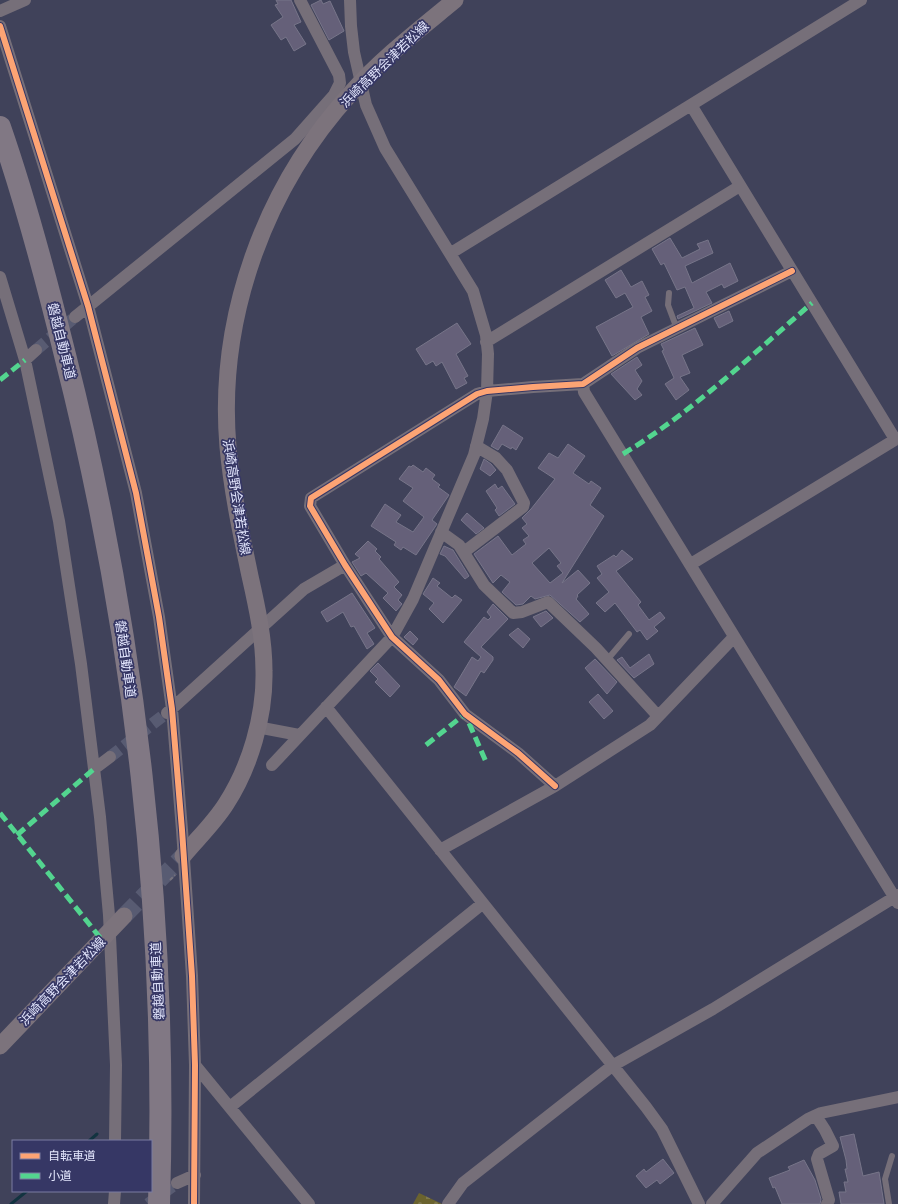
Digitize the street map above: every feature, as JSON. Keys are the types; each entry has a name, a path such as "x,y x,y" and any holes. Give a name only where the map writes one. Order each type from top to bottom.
{"highway":[{"name":"磐越自動車道","path":"0,128 33,233 73,383 110,552 127,665 139,753 150,859 159,1001 160,1204"}],"main road":[{"name":"浜崎高野会津若松線","path":"183,861 227,802 240,778 257,727 264,671 260,629 236,501 228,445 226,414 227,391 236,320 254,253 278,198 302,157 336,110 361,83 419,29 456,0"},
{"name":"浜崎高野会津若松線","path":"0,1046 124,916"}],"street":[{"path":"0,11 25,0"},
{"path":"75,316 295,140 334,95 340,83 339,75 300,0"},
{"path":"272,765 392,637 413,598 476,446 483,419 487,391 486,342 482,318 473,291 385,148 368,111 361,83 351,26 350,0"},
{"path":"451,253 861,0"},
{"path":"0,26 88,306 136,493 159,617 168,712 182,830 183,861 192,968 195,1065 194,1204"},
{"path":"691,105 897,439 691,564"},
{"path":"486,342 740,186"},
{"path":"555,786 518,753 465,714 439,680 392,637 345,565 310,506 311,498 477,394 487,391 583,384 638,348 792,271"},
{"path":"0,276 25,360 59,521 81,664 109,907 116,1065 115,1140"},
{"path":"25,360 36,350"},
{"path":"448,1204 463,1183 612,1066 713,1009 897,898 734,637 691,564 584,392 583,384"},
{"path":"464,552 523,507 524,503 507,470 496,458 476,446"},
{"path":"441,532 459,545 484,585 513,613 522,612 548,602 607,660 658,716"},
{"path":"168,712 304,589 345,565"},
{"path":"440,850 555,786 650,725 734,637"},
{"path":"326,707 662,1129 699,1204"},
{"path":"257,727 299,735"},
{"path":"94,769 110,757"},
{"path":"230,1107 482,904"},
{"path":"195,1065 309,1204"},
{"path":"712,1204 757,1153 816,1116 898,1097"},
{"path":"816,1116 826,1130 832,1146 819,1154 817,1159 829,1200 827,1204"},
{"path":"176,1183 195,1175"},
{"path":"114,1204 115,1192"}],"lane":[{"path":"669,293 668,305 677,329"},
{"path":"607,660 628,634"},
{"path":"889,1204 885,1179 887,1167 892,1156"}],"path":[{"path":"170,880 183,861"}],"green space":[{"path":"419,1193 440,1203 442,1204 413,1204"}],"building":[{"path":"276,0 291,0 301,22 294,25 306,44 294,51 286,37 281,40 271,25 283,17 275,5 278,4"},
{"path":"321,0 323,4 330,1 344,31 329,40 311,5"},
{"path":"670,238 682,258 700,249 697,244 708,240 713,253 685,266 692,283 730,263 738,281 724,288 722,284 706,292 712,303 678,319 677,316 694,308 685,287 677,290 664,263 661,265 652,249"},
{"path":"621,270 631,287 642,281 649,295 645,297 652,311 641,317 649,334 612,356 596,327 633,307 625,293 616,298 605,280"},
{"path":"729,311 733,321 719,328 714,318"},
{"path":"457,323 471,344 456,354 468,376 464,378 467,383 456,389 442,362 436,366 433,361 426,365 416,349"},
{"path":"695,328 703,345 682,355 690,373 680,377 689,390 676,400 665,384 674,378 662,351 664,350 661,344"},
{"path":"637,357 642,365 635,370 642,381 637,389 642,395 635,400 611,374"},
{"path":"503,425 523,438 516,450 502,444 498,450 491,446"},
{"path":"568,444 585,456 573,473 589,484 591,481 601,488 590,505 604,516 562,583 578,570 590,583 577,595 578,596 576,599 589,614 580,622 550,595 535,599 531,596 523,604 516,605 502,592 510,582 501,575 493,583 474,554 498,536 512,555 526,544 523,540 529,536 522,528 527,524 522,518 555,479 538,468 549,453 558,458","holes":["549,548 561,563 557,566 563,573 550,583 532,563"]},
{"path":"484,459 496,470 490,476 480,469"},
{"path":"413,465 423,472 426,468 435,475 432,479 440,485 438,487 449,495 432,520 437,524 416,555 403,547 401,550 394,545 396,542 371,526 385,504 401,515 396,522 413,532 424,517 403,501 413,488 399,479 409,466 411,467"},
{"path":"495,484 498,489 502,486 515,504 499,516 495,510 497,508 486,491"},
{"path":"467,513 484,528 476,534 461,520"},
{"path":"368,541 377,549 375,551 381,557 379,559 399,582 394,587 402,595 398,600 402,604 396,611 383,598 388,593 366,573 361,576 352,562 360,558 355,554"},
{"path":"444,546 453,550 469,576 465,579 445,556 440,554"},
{"path":"622,550 633,559 616,571 641,602 638,605 649,620 660,612 665,618 654,627 658,631 647,640 640,630 637,632 615,603 605,612 596,603 609,592 597,578 602,574 597,566 614,555 616,557"},
{"path":"433,578 440,583 437,586 452,598 455,595 462,600 443,623 429,609 434,603 423,594"},
{"path":"352,593 375,628 367,633 374,644 367,649 354,626 351,627 343,612 327,622 321,612"},
{"path":"493,604 508,619 481,647 493,657 493,660 484,673 481,671 466,696 454,687 472,657 478,661 481,657 464,642 484,617 488,620 491,617 487,612"},
{"path":"546,611 553,618 541,627 533,617"},
{"path":"518,628 530,639 523,648 509,635"},
{"path":"410,631 418,639 413,645 404,637"},
{"path":"649,654 654,664 634,678 617,660 622,657 630,668"},
{"path":"595,659 617,682 607,694 585,668"},
{"path":"378,663 400,686 390,697 375,682 378,679 370,671"},
{"path":"598,694 613,711 604,719 589,702"},
{"path":"854,1134 863,1176 879,1172 884,1204 841,1204 839,1192 846,1192 844,1182 848,1182 845,1169 847,1169 846,1160 840,1137"},
{"path":"663,1159 674,1173 660,1184 657,1180 646,1188 636,1176 644,1169 646,1172"},
{"path":"804,1160 815,1180 821,1199 820,1204 782,1204 775,1187 773,1188 769,1178 790,1170 788,1167"}],"waterway":[{"path":"90,1140 97,1134"},
{"path":"11,1204 26,1192"}],"tunnel":[{"path":"36,350 75,317"},
{"path":"110,757 164,715"},
{"path":"124,916 183,856"},
{"path":"148,1204 177,1183"}],"marked path":[{"path":"623,454 648,438 697,402 812,303"},
{"path":"0,380 25,360"},
{"path":"426,745 465,714 487,764"},
{"path":"17,835 94,769"},
{"path":"0,813 102,940"}],"cycle path":[{"path":"0,26 88,306 136,493 159,617 172,709 192,976 195,1065 194,1204"},
{"path":"555,786 518,753 465,714 439,680 392,637 345,565 310,506 311,498 477,394 487,391 583,384 637,348 792,271"}]}
